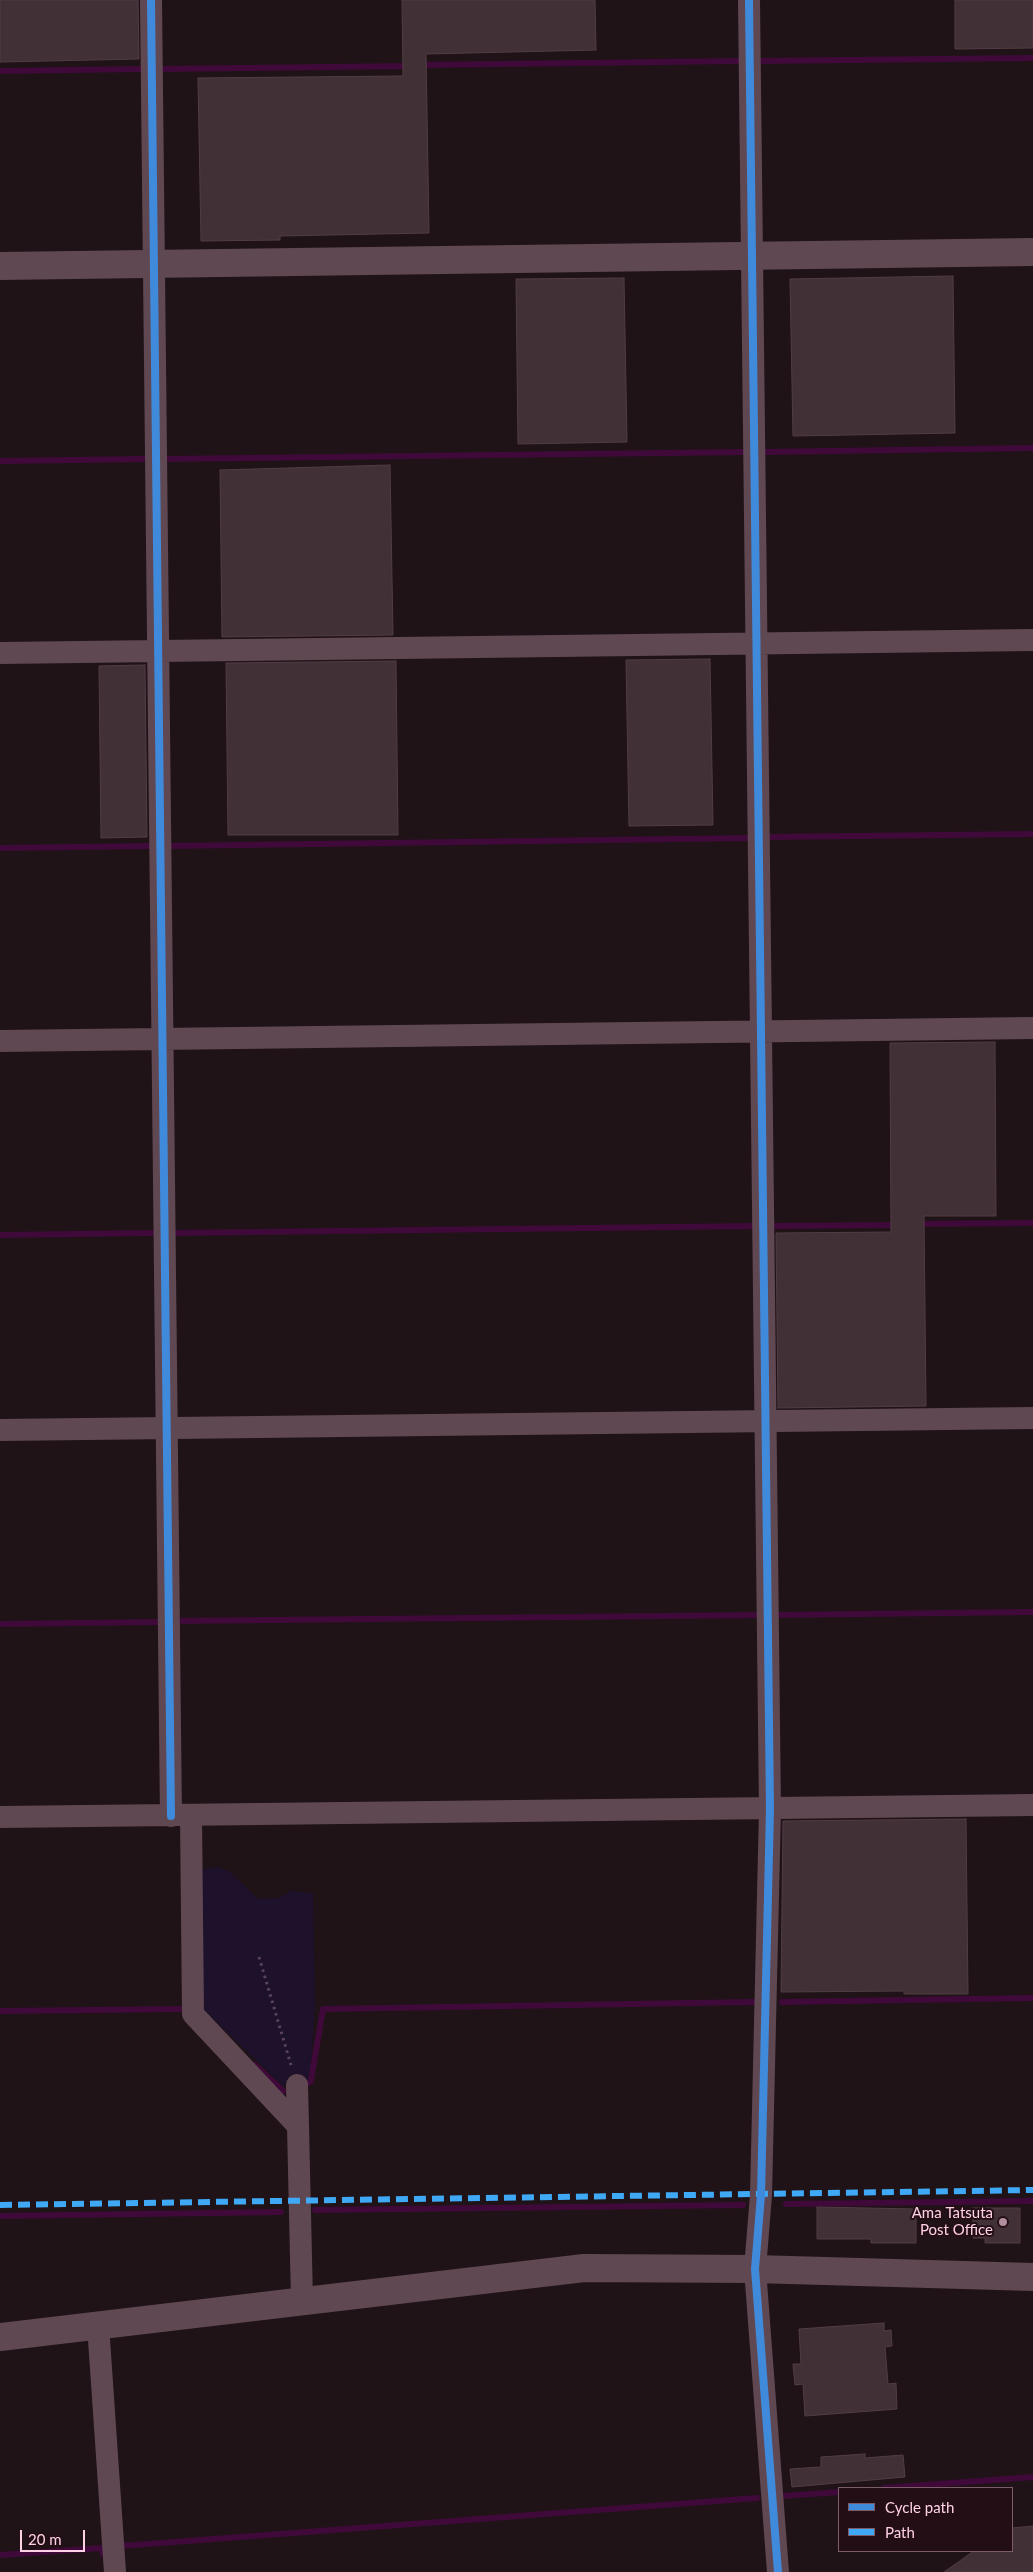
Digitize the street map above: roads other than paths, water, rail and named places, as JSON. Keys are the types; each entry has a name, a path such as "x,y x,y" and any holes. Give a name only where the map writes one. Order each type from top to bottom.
{"street":[{"path":"151,0 156,652 167,1427 181,1816 193,2014 298,2126"},
{"path":"749,0 758,644 770,1809 761,2195 755,2269 778,2572"},
{"path":"0,266 1033,252"},
{"path":"0,653 1033,640"},
{"path":"0,1041 1033,1028"},
{"path":"0,1430 1033,1418"},
{"path":"0,1817 1033,1805"},
{"path":"297,2085 302,2301"},
{"path":"0,2338 584,2268 755,2269 1033,2277"},
{"path":"98,2325 115,2572"}],"waterway":[{"path":"759,61 1033,58"},
{"path":"420,65 740,61"},
{"path":"161,69 410,66"},
{"path":"0,71 141,69"},
{"path":"764,452 1033,448"},
{"path":"163,459 746,452"},
{"path":"0,461 145,459"},
{"path":"767,837 1033,834"},
{"path":"167,846 752,838"},
{"path":"0,848 151,846"},
{"path":"916,1224 1033,1223"},
{"path":"772,1226 899,1225"},
{"path":"171,1233 755,1226"},
{"path":"0,1235 152,1233"},
{"path":"776,1615 1033,1612"},
{"path":"175,1621 761,1615"},
{"path":"0,1624 160,1622"},
{"path":"782,2002 1033,1998"},
{"path":"306,2084 311,2081 323,2009 754,2002"},
{"path":"0,2011 180,2009"},
{"path":"255,2065 283,2091"},
{"path":"786,2204 1033,2201"},
{"path":"315,2210 743,2205"},
{"path":"0,2216 281,2212"},
{"path":"898,2487 1033,2477"},
{"path":"783,2496 838,2492"},
{"path":"121,2546 757,2498"},
{"path":"0,2555 102,2548 103,2554"}],"place":[{"name":"Ama Tatsuta Post Office","path":"1003,2222"}]}
